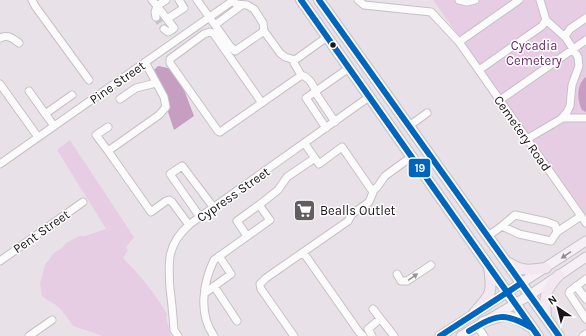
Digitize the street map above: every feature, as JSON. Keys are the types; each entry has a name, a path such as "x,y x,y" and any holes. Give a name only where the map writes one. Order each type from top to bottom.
{"highway":[{"path":"301,0 536,333"},
{"path":"316,0 331,16"},
{"path":"319,0 559,336"},
{"path":"506,261 516,268 526,271 546,268"},
{"path":"474,313 488,298 491,282 488,266"},
{"path":"546,318 546,294 550,284 559,275"},
{"path":"480,324 502,315 516,318 536,333"}],"main road":[{"path":"440,336 586,241"},
{"path":"462,336 516,304 586,257"}],"street":[{"path":"32,0 89,80"},
{"path":"155,3 166,0"},
{"path":"167,19 184,8 179,0"},
{"path":"197,0 230,46 235,50 264,30"},
{"path":"233,0 236,4 254,9 262,23 264,30 280,53 285,57 295,60"},
{"name":"Pine Street","path":"0,164 233,0"},
{"name":"Cemetery Road","path":"358,0 364,6 431,12 459,42 479,73 500,100 586,223"},
{"path":"459,0 467,2 474,0"},
{"path":"459,42 519,0"},
{"path":"479,73 542,26 546,20 544,1"},
{"path":"155,3 156,17"},
{"path":"155,3 174,29 168,32 164,29"},
{"path":"215,25 242,5"},
{"path":"565,36 569,30 586,18"},
{"path":"546,20 565,36 579,59 579,66 571,88 570,106 563,118"},
{"path":"262,104 210,32 204,34 170,59 170,63 218,131 222,131 262,104 301,75"},
{"path":"0,38 10,36 19,43"},
{"path":"295,60 327,37"},
{"path":"500,100 586,40"},
{"path":"295,60 294,63 301,75 306,76 335,122"},
{"path":"108,151 164,111 166,108 165,102 145,62"},
{"path":"326,128 306,98 349,68"},
{"path":"120,99 136,88 156,83"},
{"path":"0,84 38,137"},
{"path":"29,91 54,126"},
{"path":"45,114 72,95"},
{"name":"Cypress Street","path":"176,334 168,267 172,248 178,237 189,225 370,97"},
{"path":"409,126 427,113"},
{"path":"527,138 563,118 586,118"},
{"path":"108,127 96,135 151,212 169,200 189,225"},
{"path":"305,144 318,164 342,147 373,192"},
{"path":"294,336 284,324 260,287 262,282 348,221 352,214 369,202 372,198 373,192 385,176 411,157"},
{"path":"247,236 237,221 278,190 287,177 315,158"},
{"path":"200,217 170,174 179,167 183,167 214,208"},
{"name":"Pent Street","path":"0,261 83,202"},
{"path":"214,336 205,318 203,303 209,271 214,260 270,220 259,205"},
{"path":"488,236 515,214 555,225 557,232"},
{"path":"502,226 519,234 551,240 557,232 581,216"},
{"path":"304,252 360,335"},
{"path":"205,293 231,274 219,256"},
{"path":"397,274 401,281 407,281 431,265"},
{"path":"586,279 569,293 586,319"},
{"path":"214,286 237,321"},
{"path":"576,286 586,300"},
{"path":"373,309 394,336"},
{"path":"372,336 368,329 380,319"},
{"path":"29,336 52,320"},
{"path":"480,324 484,336"}],"green space":[{"name":"Cycadia Cemetery","path":"433,0 586,0 586,215"},
{"path":"70,140 134,237 126,247 128,250 123,258 147,284 167,314 166,317 171,336 103,336 73,326 59,307 42,296 40,284 45,265 54,253 62,248 66,243 79,236 85,236 106,229 57,150"}],"shaded area":[{"path":"158,66 173,69 183,87 194,116 174,130 154,70"},
{"path":"586,77 586,112 582,110 580,106 578,93 580,84"}],"tunnel":[{"path":"156,17 164,29"}],"transit line":[{"name":"19","path":"301,0 538,336"},
{"name":"19","path":"319,0 559,336"},
{"name":"19","path":"440,336 520,284"},
{"name":"19","path":"469,331 486,321 500,317 514,319 532,328"}],"place":[{"name":"Bealls Outlet","path":"304,210"}]}
